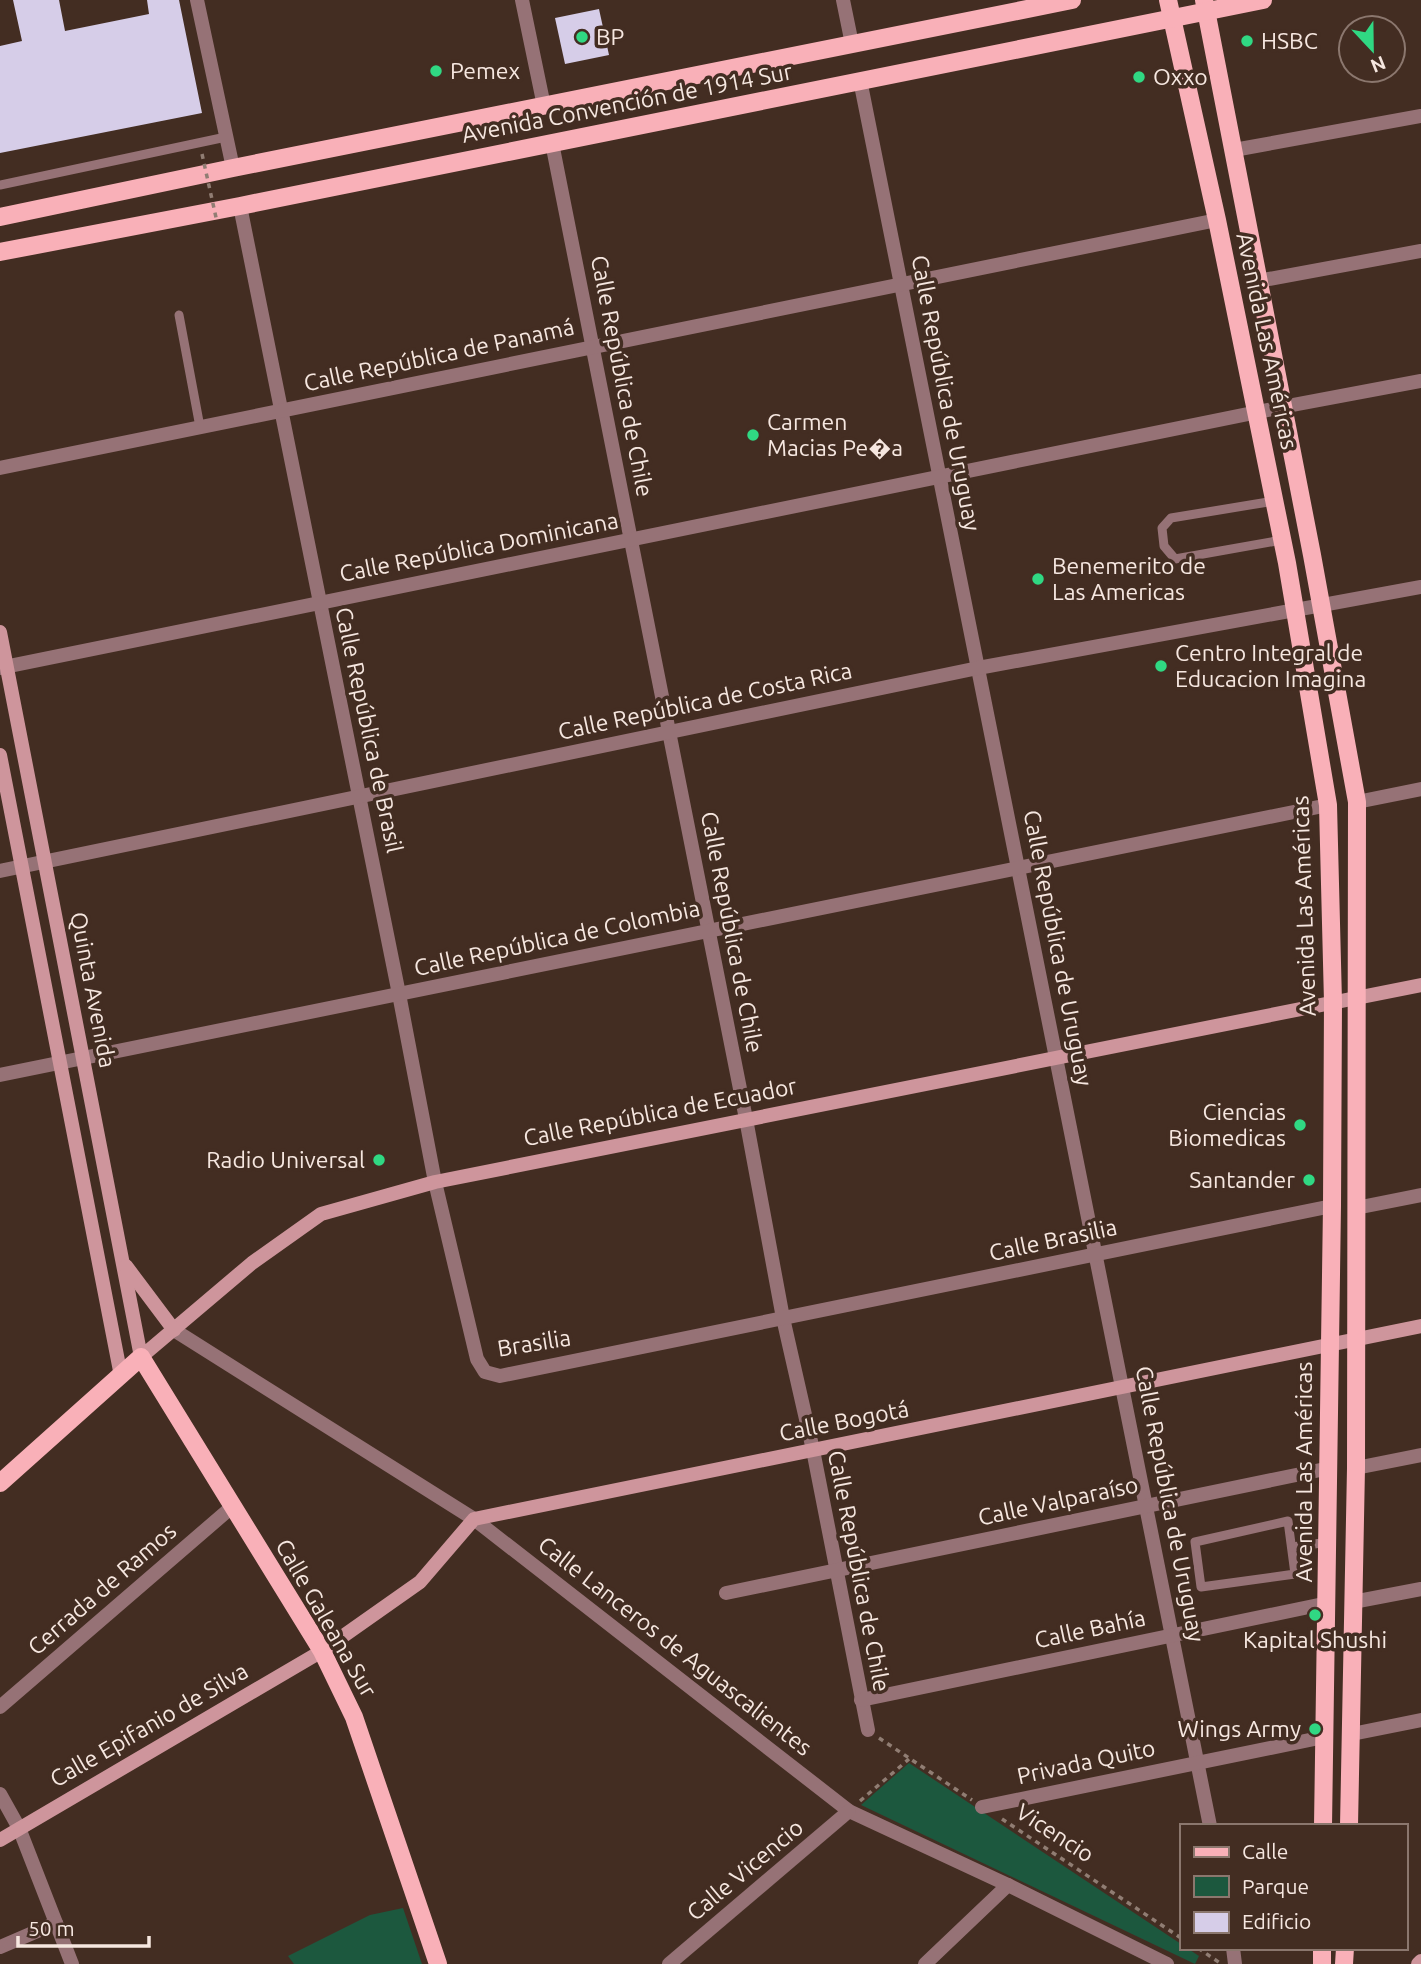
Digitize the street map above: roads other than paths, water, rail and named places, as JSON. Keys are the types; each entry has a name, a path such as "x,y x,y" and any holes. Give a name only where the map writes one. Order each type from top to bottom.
{"main road":[{"name":"Avenida Convención de 1914 Sur","path":"0,217 1072,0"},
{"name":"Avenida Convención de 1914 Sur","path":"0,252 860,80 1170,9 1263,0"},
{"name":"Avenida Las Américas","path":"1205,5 1357,802 1354,1340 1356,1468 1349,1824"},
{"name":"Avenida Las Américas","path":"1170,9 1217,220 1282,540 1328,805 1333,1002 1330,1468 1323,1824"},
{"name":"Calle República de Ecuador","path":"0,1483 141,1357"},
{"name":"Calle Galeana Sur","path":"141,1357 322,1651 355,1717 438,1964"}],"street":[{"path":"197,0 233,168"},
{"path":"522,0 544,106"},
{"path":"843,0 852,44"},
{"name":"Calle República de Uruguay","path":"860,80 1210,1824"},
{"path":"1234,150 1421,116"},
{"name":"Calle República de Chile","path":"552,143 670,732 783,1318 813,1450 868,1730"},
{"name":"Calle República de Brasil","path":"240,206 435,1182"},
{"name":"Calle República de Panamá","path":"0,467 1217,220"},
{"path":"1258,281 1421,251"},
{"name":"Calle República Dominicana","path":"3,667 1421,381"},
{"name":"Calle República de Costa Rica","path":"0,871 978,668 1421,587"},
{"name":"Quinta Avenida","path":"0,632 3,667 45,862 141,1357"},
{"name":"Quinta Avenida","path":"0,755 121,1376"},
{"path":"1357,802 1421,789"},
{"name":"Calle República de Colombia","path":"0,1075 1328,805"},
{"name":"Calle República de Ecuador","path":"141,1357 252,1263 321,1214 435,1182 1421,985"},
{"name":"Brasilia","path":"435,1182 477,1359 485,1372 500,1376 783,1318"},
{"path":"1356,1208 1421,1195"},
{"name":"Calle Brasilia","path":"783,1318 1332,1206"},
{"path":"123,1262 174,1330"},
{"name":"Calle Bogotá","path":"474,1519 1421,1326"},
{"name":"Calle Lanceros de Aguascalientes","path":"174,1330 474,1519 849,1811 1008,1885 1167,1964"},
{"path":"1356,1468 1421,1455"},
{"name":"Calle Valparaíso","path":"726,1593 1330,1468"},
{"name":"Cerrada de Ramos","path":"0,1707 233,1506"},
{"path":"322,1651 419,1582 474,1519"},
{"path":"1353,1602 1421,1589"},
{"name":"Calle Bahía","path":"861,1700 1328,1603"},
{"name":"Calle Epifanio de Silva","path":"0,1840 322,1651"},
{"path":"1352,1734 1421,1720"},
{"name":"Privada Quito","path":"982,1807 1324,1737"},
{"path":"0,1794 19,1828 72,1964"},
{"name":"Calle Vicencio","path":"670,1964 849,1811"},
{"path":"925,1964 1008,1885"},
{"path":"0,1947 56,1923"}],"lane":[{"path":"0,185 226,137"},
{"path":"179,315 200,427"},
{"path":"1274,501 1171,518 1162,528 1164,546 1175,559 1282,540"},
{"path":"1288,1521 1292,1547 1295,1574 1201,1587 1195,1542 1288,1521"},
{"path":"1292,1547 1329,1542"}],"place":[{"name":"BP","path":"582,37"},
{"name":"HSBC","path":"1247,41"},
{"name":"Pemex","path":"436,71"},
{"name":"Oxxo","path":"1139,77"},
{"name":"Carmen Macias Pe�a","path":"753,435"},
{"name":"Benemerito de Las Americas","path":"1038,579"},
{"name":"Centro Integral de Educacion Imagina","path":"1161,666"},
{"name":"Ciencias Biomedicas","path":"1300,1125"},
{"name":"Radio Universal","path":"379,1160"},
{"name":"Santander","path":"1309,1180"},
{"name":"Kapital Shushi","path":"1315,1615"},
{"name":"Wings Army","path":"1315,1729"}]}
